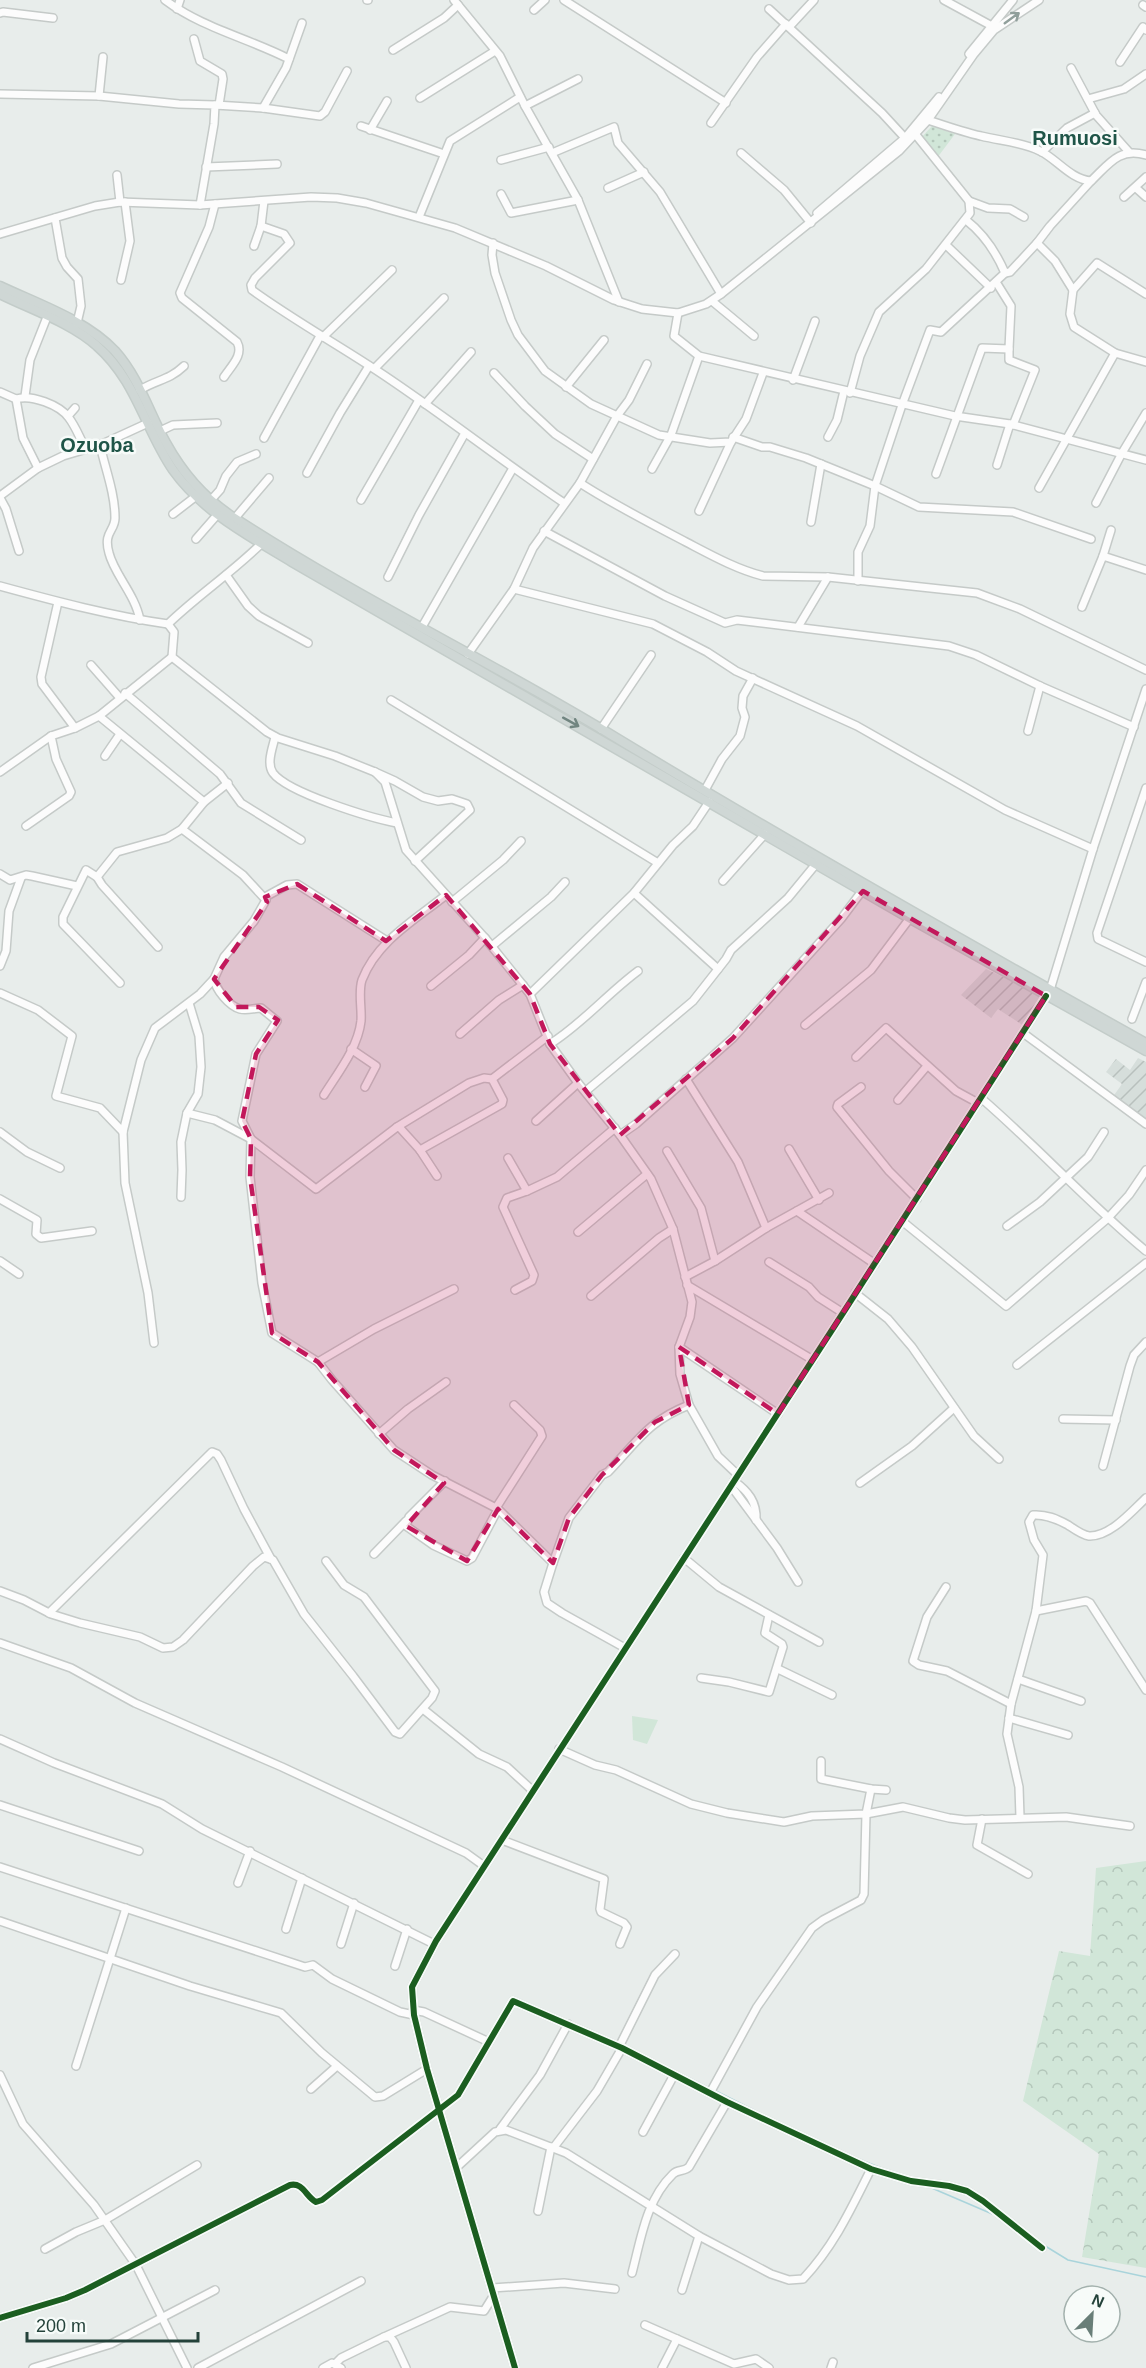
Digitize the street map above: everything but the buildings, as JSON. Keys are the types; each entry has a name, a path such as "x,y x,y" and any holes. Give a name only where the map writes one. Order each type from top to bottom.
{"main road":[{"path":"0,286 77,323 100,338 115,352 140,390 160,431 188,478 211,500 264,541 816,864 864,888 1146,1051"},
{"path":"0,294 86,338 110,358 130,386 172,468 195,497 217,515 422,627 601,729 705,790 910,918 1146,1043"}],"street":[{"path":"165,0 177,9 214,28 270,49 289,59"},
{"path":"177,9 180,0"},
{"path":"534,10 545,0"},
{"path":"564,0 726,103"},
{"path":"711,123 757,57 814,0"},
{"path":"944,0 990,25"},
{"path":"811,223 817,213 905,138 924,118 990,25 1013,0"},
{"path":"0,234 95,206 122,202 200,205 311,197 337,198 419,217 493,243 619,302 642,309 678,313 712,301 811,223 916,135 994,30 1039,0"},
{"path":"393,50 444,18 456,2 495,51 551,150 578,200 619,302"},
{"path":"769,9 882,113 905,138"},
{"path":"0,13 53,18"},
{"path":"263,108 289,59 302,23"},
{"path":"1120,62 1143,27 1146,30"},
{"path":"194,39 200,62 222,74 223,79 200,205"},
{"path":"420,98 495,51"},
{"path":"99,96 103,57"},
{"path":"1071,68 1095,113 1129,152"},
{"path":"0,94 99,96 179,104 263,108 320,116 325,112 347,71"},
{"path":"1088,99 1124,89 1146,74"},
{"path":"525,106 578,79"},
{"path":"419,217 444,154 453,138 520,97"},
{"path":"370,130 387,101"},
{"path":"1042,152 1076,122 1095,113"},
{"path":"928,120 964,132 1028,146 1042,152 1061,167 1084,180 1091,181"},
{"path":"361,126 444,154"},
{"path":"501,160 551,150 614,127 618,143 660,192 721,294"},
{"path":"916,135 969,201 988,208 1010,209 1024,217"},
{"path":"858,581 858,552 870,526 876,486 902,405 930,330 941,332 1005,273 1010,272 1091,181 1119,155 1129,152 1146,155"},
{"path":"741,153 784,190 811,223"},
{"path":"206,167 277,164"},
{"path":"608,188 644,172"},
{"path":"117,175 130,241 122,280"},
{"path":"1124,196 1146,177"},
{"path":"1136,188 1146,197"},
{"path":"501,194 511,213 578,200"},
{"path":"254,246 261,226 264,201"},
{"path":"828,437 837,420 879,312 926,269 946,245 970,213 969,201"},
{"path":"215,204 209,226 180,293 182,298 237,342 241,349 224,377"},
{"path":"55,218 62,258 78,279 81,306 77,323"},
{"path":"966,220 976,228 997,253 1005,273"},
{"path":"261,226 284,234 290,243 255,278 251,285 252,290 372,367 564,503"},
{"path":"493,243 495,273 511,320 519,335 545,371 591,404 659,435 671,435 711,443 732,440 789,452 876,486 919,507 1013,512 1091,539"},
{"path":"1037,243 1055,261 1073,290"},
{"path":"946,245 993,285 1011,306 1009,360 1035,370 1011,425 997,465"},
{"path":"1146,294 1096,263 1073,290 1070,314 1074,327 1115,353 1146,362"},
{"path":"264,438 321,336 392,270"},
{"path":"308,473 345,405 372,367 444,298"},
{"path":"712,301 754,336"},
{"path":"678,313 674,336 699,356 902,405 1011,425 1146,459"},
{"path":"25,396 30,360 47,317"},
{"path":"793,380 815,321"},
{"path":"566,387 604,340"},
{"path":"936,474 982,348 1009,350"},
{"path":"361,500 422,402 471,352"},
{"path":"1039,488 1115,353"},
{"path":"652,470 671,435 699,356"},
{"path":"468,654 514,589 532,548 580,483 617,416 629,400 647,364"},
{"path":"140,390 152,383 171,378 184,366"},
{"path":"699,511 732,440 746,419 763,372"},
{"path":"494,373 555,434 593,459"},
{"path":"0,392 16,399 25,396 48,404 68,416 86,449"},
{"path":"16,399 23,438 38,468"},
{"path":"68,416 75,408"},
{"path":"1096,503 1146,413"},
{"path":"18,551 6,509 0,497 38,468 63,456 100,445 148,423"},
{"path":"160,431 173,425 217,423"},
{"path":"388,577 419,514 465,433"},
{"path":"100,445 115,518 107,535 109,555 128,588 140,620"},
{"path":"211,500 237,462 256,454"},
{"path":"811,522 821,464"},
{"path":"422,627 513,468"},
{"path":"235,518 269,478"},
{"path":"580,483 617,506 719,559 754,574 828,577 977,592 1020,609 1146,670"},
{"path":"173,514 195,497"},
{"path":"196,539 217,515"},
{"path":"1082,607 1112,530"},
{"path":"544,531 665,596 725,623 737,620 949,646 976,655 1134,727"},
{"path":"168,624 264,541"},
{"path":"1103,556 1146,570"},
{"path":"226,575 248,606 259,616 308,643"},
{"path":"798,627 828,577"},
{"path":"0,586 58,602 168,624 174,632 172,657 122,695 99,716 75,728 51,736 0,772"},
{"path":"514,589 653,624 753,678 857,726 1005,810 1093,849"},
{"path":"58,602 41,677 42,684 75,728"},
{"path":"601,729 651,656"},
{"path":"172,657 275,737 335,756 395,780 423,797 438,801 452,799 468,806 470,810 415,861"},
{"path":"91,665 122,695 220,774 249,809 301,840"},
{"path":"705,790 722,759 740,736 746,717 741,702 753,678"},
{"path":"1028,731 1040,686"},
{"path":"515,2368 427,2069 411,1995 414,1980 434,1944 559,1749 735,1481 1048,993 1146,689"},
{"path":"391,700 658,863"},
{"path":"99,716 204,802"},
{"path":"105,756 120,734"},
{"path":"26,826 69,796 70,792 56,759 51,736"},
{"path":"275,737 270,764 273,772 281,780 316,797 397,823"},
{"path":"375,772 385,782 406,850 492,946 531,994 549,1040 578,1083 615,1128 647,1174 673,1229 692,1302 690,1317 679,1347 680,1374 689,1405 718,1456 735,1481 752,1499 756,1509 756,1520 798,1582"},
{"path":"97,877 117,852 167,838 182,829 204,802 228,783"},
{"path":"1146,788 1097,933 1098,939 1146,962"},
{"path":"531,994 634,893 673,845 685,836 709,802"},
{"path":"182,829 243,875 265,897"},
{"path":"723,881 765,834"},
{"path":"452,902 503,860 520,841"},
{"path":"586,1091 682,1011 731,950 788,898 816,864"},
{"path":"120,983 63,924 63,917 76,886 86,870 97,877 158,947"},
{"path":"0,874 10,880 26,875 76,886"},
{"path":"0,966 6,951 4,938 9,911 21,878"},
{"path":"492,946 551,897 565,882"},
{"path":"265,897 287,885 297,884 387,941"},
{"path":"620,1135 636,1124 733,1038 841,919 864,888"},
{"path":"634,893 718,969"},
{"path":"324,1095 351,1049 361,1023 361,984 387,941 446,895"},
{"path":"153,1343 148,1293 125,1183 123,1131 141,1060 155,1028 189,1003 214,979 224,957 264,906 265,897"},
{"path":"805,1025 871,970 910,918"},
{"path":"431,986 469,955 485,938"},
{"path":"187,1113 215,1120 251,1139 318,1189 358,1155 397,1127 469,1083 484,1078 492,1079 549,1040 564,1035 613,990 638,972"},
{"path":"214,979 215,986 220,993 236,1007 243,1010 261,1008 277,1021 256,1054 242,1121 251,1139 249,1177 262,1283 272,1333 318,1362 394,1450 445,1482 497,1508 553,1563"},
{"path":"1132,1019 1146,982"},
{"path":"460,1034 499,1000 523,985"},
{"path":"0,993 38,1010 72,1036 56,1096 100,1108 123,1131"},
{"path":"181,1197 183,1170 181,1142 187,1113 198,1094 201,1067 199,1036 189,1003"},
{"path":"856,1058 886,1028 894,1033 956,1091 979,1100 1146,1251"},
{"path":"1023,1033 1146,1124"},
{"path":"351,1049 376,1066 365,1087"},
{"path":"898,1100 927,1066"},
{"path":"420,1150 502,1104 503,1100 492,1079"},
{"path":"686,1079 738,1162 766,1228"},
{"path":"536,1122 578,1083"},
{"path":"861,1087 837,1107 889,1171 917,1198"},
{"path":"397,1127 420,1150 437,1176"},
{"path":"515,1290 532,1281 534,1275 503,1207 507,1198 557,1177 615,1128"},
{"path":"0,1132 27,1152 60,1168"},
{"path":"1007,1226 1067,1178 1088,1157 1104,1132"},
{"path":"789,1149 819,1200"},
{"path":"667,1151 700,1208 715,1261"},
{"path":"508,1158 527,1191"},
{"path":"902,1221 1006,1306 1108,1218 1129,1195 1146,1170"},
{"path":"578,1232 647,1174"},
{"path":"685,1277 829,1193"},
{"path":"0,1199 37,1220 36,1234 41,1238 92,1232"},
{"path":"797,1211 875,1264"},
{"path":"591,1296 659,1238 673,1229"},
{"path":"0,1261 19,1274"},
{"path":"769,1262 809,1287 818,1297 843,1313"},
{"path":"1017,1365 1146,1263"},
{"path":"687,1285 813,1360"},
{"path":"318,1362 375,1329 454,1289"},
{"path":"855,1293 888,1319 912,1347 974,1436 999,1459"},
{"path":"1103,1466 1134,1355 1146,1342"},
{"path":"679,1347 778,1414"},
{"path":"379,1434 408,1409 446,1382"},
{"path":"625,1648 547,1603 544,1592 569,1518 602,1475 608,1472 641,1434 655,1422 689,1405"},
{"path":"407,1521 408,1528 433,1545 451,1555 470,1560 497,1508 542,1436 540,1430 514,1406"},
{"path":"860,1483 912,1446 954,1408"},
{"path":"1063,1419 1116,1420"},
{"path":"49,1613 212,1452 217,1454 221,1460 271,1559 304,1614 395,1732 403,1733 435,1693 434,1688 364,1597 344,1585 326,1561"},
{"path":"374,1554 445,1482"},
{"path":"1020,1817 1019,1787 1007,1734 1011,1704 1036,1611 1043,1555 1029,1522 1033,1515 1056,1518 1088,1536 1120,1523 1146,1498"},
{"path":"0,1591 49,1613 140,1638 163,1648 173,1647 183,1640 253,1566 264,1557 271,1559"},
{"path":"684,1558 719,1587 819,1642"},
{"path":"946,1587 927,1617 913,1661 920,1665 947,1671 1011,1704"},
{"path":"1036,1611 1086,1601 1090,1603 1146,1690"},
{"path":"701,1678 769,1692 783,1647 780,1642 765,1633 769,1615"},
{"path":"0,1643 71,1668 135,1703 323,1785 466,1853 484,1866"},
{"path":"778,1669 832,1695"},
{"path":"1018,1679 1081,1701"},
{"path":"423,1709 479,1754 507,1767 533,1791"},
{"path":"1009,1718 1068,1735"},
{"path":"0,1739 54,1763 162,1804 202,1829 434,1944"},
{"path":"559,1749 595,1765 616,1770 691,1804 727,1813 784,1822 812,1816 866,1814 903,1807 950,1818 1066,1817 1130,1826"},
{"path":"821,1761 821,1779 871,1790 886,1790"},
{"path":"710,2093 757,2007 812,1928 822,1920 856,1905 861,1900 864,1894 866,1814 871,1790"},
{"path":"0,1805 139,1851"},
{"path":"982,1819 977,1845 1028,1874"},
{"path":"502,1840 604,1879 600,1910 627,1927 620,1944"},
{"path":"238,1883 250,1851"},
{"path":"0,1867 305,1967 313,1965 332,1979 400,2012 424,2012 489,2042"},
{"path":"286,1929 302,1878"},
{"path":"341,1944 354,1903"},
{"path":"76,2066 126,1908"},
{"path":"0,1921 190,1986 281,2013 337,2066 370,2094 379,2098 427,2069"},
{"path":"395,1966 406,1929"},
{"path":"538,2211 553,2147 597,2091 621,2048 655,1975 675,1954"},
{"path":"0,2318 66,2298 136,2265 290,2185 295,2184 301,2187 310,2199 316,2202 322,2200 458,2095 513,2001 621,2048 727,2102 871,2169 911,2181 949,2186 966,2192 982,2201 1042,2248"},
{"path":"457,2166 500,2129 540,2074 568,2025"},
{"path":"311,2089 337,2066"},
{"path":"643,2132 674,2074"},
{"path":"0,2075 23,2124 94,2205 136,2265 187,2368"},
{"path":"632,2273 651,2205 674,2173 689,2167 727,2102"},
{"path":"500,2129 553,2147 600,2173 699,2236 771,2274 789,2280 803,2279 846,2222 871,2169"},
{"path":"45,2249 76,2232 105,2220 197,2165"},
{"path":"682,2290 699,2236"},
{"path":"198,2368 361,2281"},
{"path":"493,2292 564,2283 615,2289"},
{"path":"33,2368 104,2346 215,2290"},
{"path":"323,2368 338,2366 341,2358 450,2307 484,2311 493,2292"},
{"path":"645,2325 734,2364 756,2359 769,2368"},
{"path":"384,2337 390,2337 394,2342 406,2368"},
{"path":"662,2368 676,2339"}],"highlighted area":[{"path":"297,884 386,941 446,895 530,994 550,1044 620,1135 733,1038 863,891 1046,996 778,1414 679,1347 689,1405 655,1422 602,1475 569,1518 553,1563 498,1509 467,1561 406,1526 444,1483 394,1450 318,1362 272,1333 250,1177 251,1139 242,1121 256,1054 278,1020 259,1007 236,1007 214,979 267,902 265,897"}],"shaded area":[{"path":"986,969 1044,996 1024,1026 998,1009 991,1018 961,995"},
{"path":"1138,1058 1146,1062 1146,1120 1112,1098 1122,1084 1106,1072 1116,1059 1130,1070"}],"green space":[{"path":"932,126 955,134 937,158 920,139"},
{"path":"632,1716 658,1720 647,1744 633,1740"},
{"path":"1146,1861 1146,2268 1082,2257 1099,2154 1023,2101 1059,1951 1090,1956 1096,1868"}],"waterway":[{"path":"586,2028 607,2038"},
{"path":"663,2065 709,2088"},
{"path":"714,2090 790,2128"},
{"path":"846,2154 889,2171"},
{"path":"927,2186 997,2216"},
{"path":"1042,2244 1068,2260 1146,2277"}],"cycle path":[{"path":"515,2368 427,2069 414,2015 412,1987 436,1941 1046,996"},
{"path":"0,2318 85,2290 290,2185 298,2186 316,2202 322,2200 458,2095 513,2001 622,2048 727,2102 871,2169 911,2181 967,2191 1042,2248"}],"district":[{"name":"Rumuosi","path":"1075,138"},
{"name":"Ozuoba","path":"97,445"}]}
